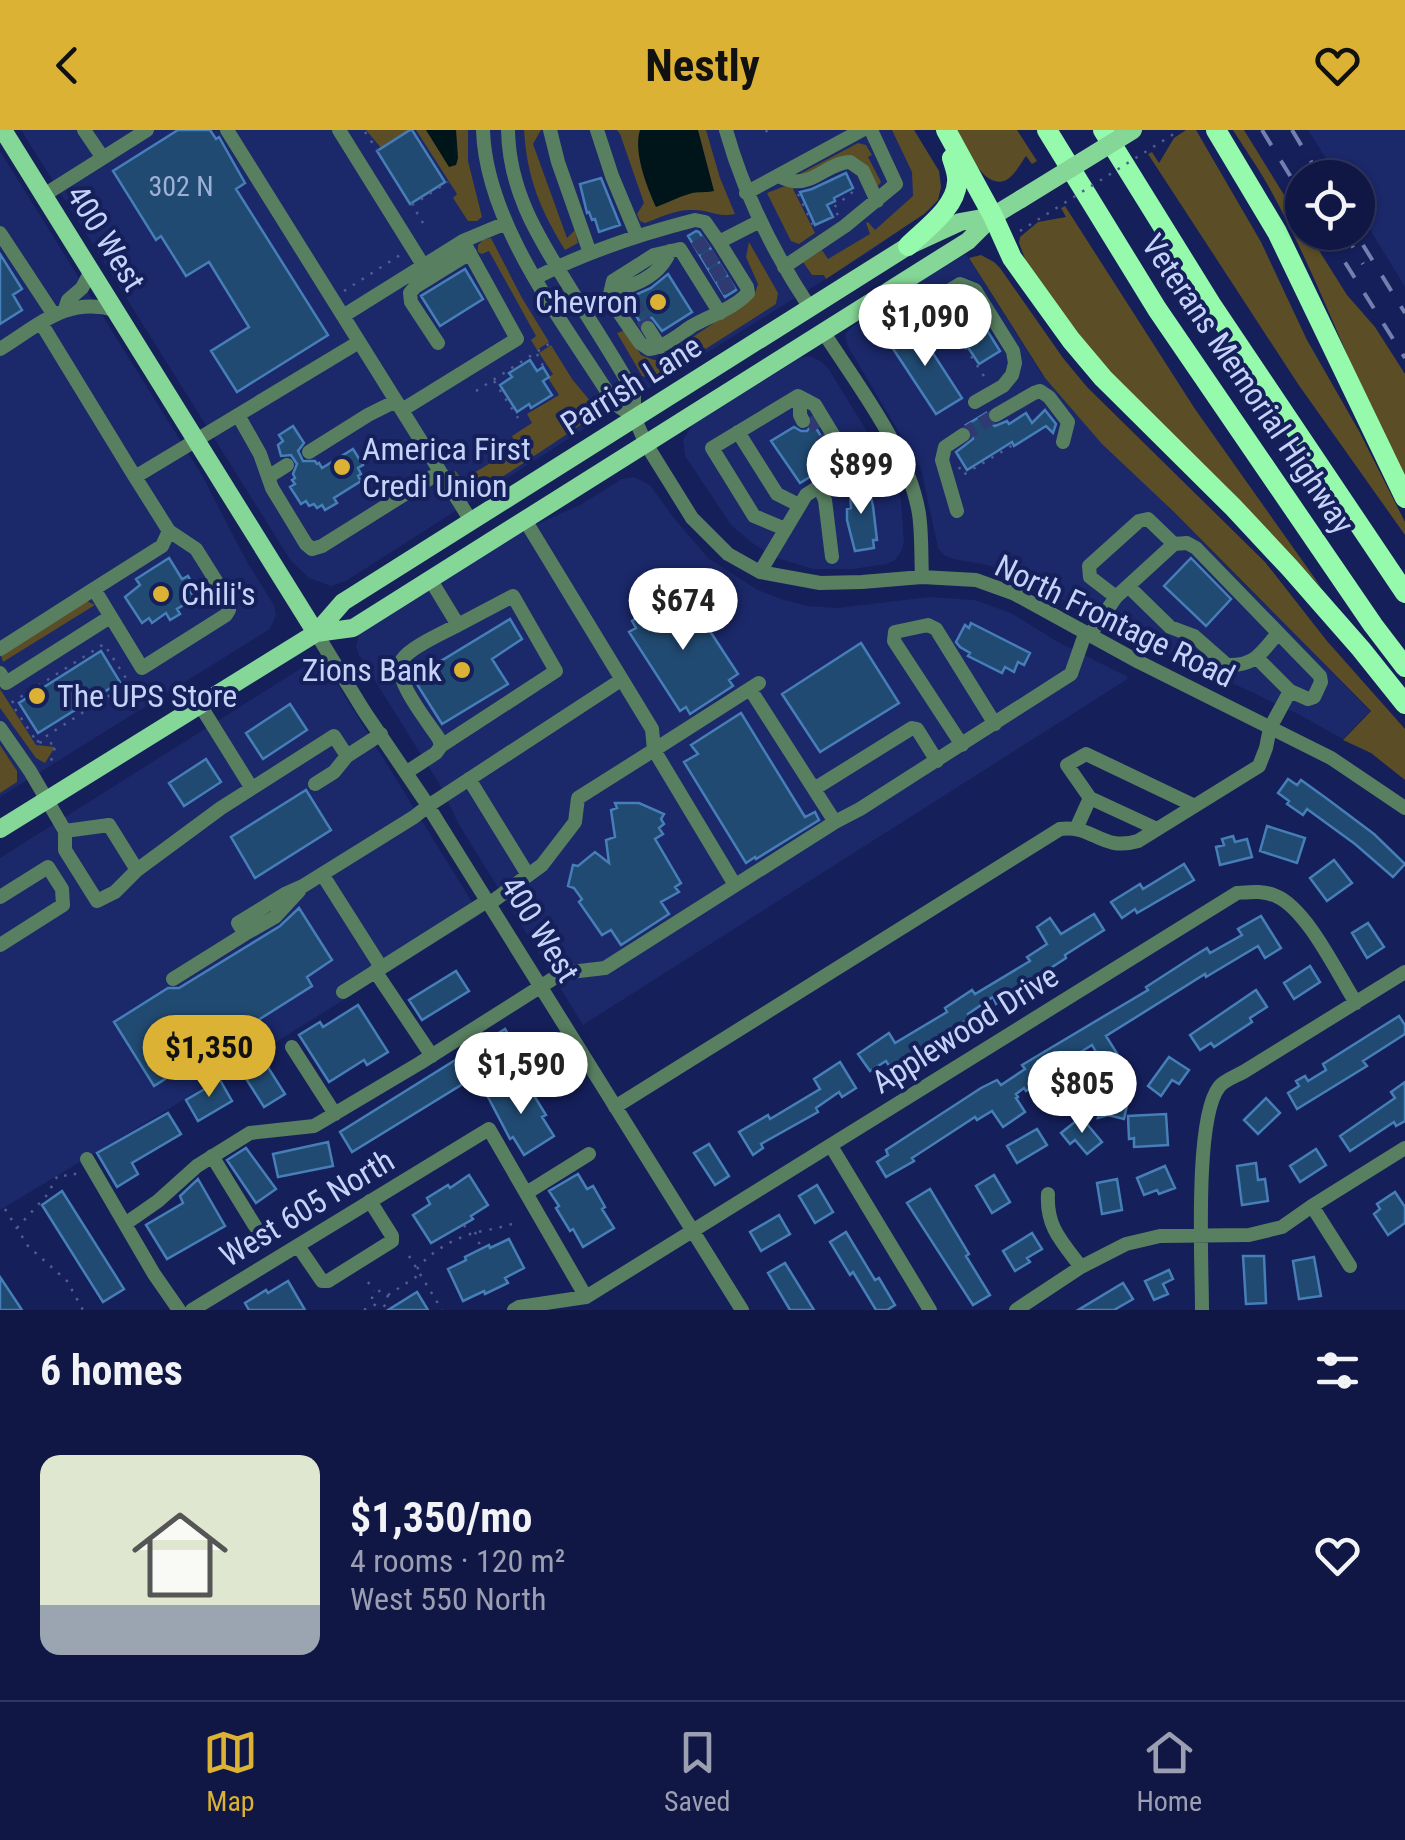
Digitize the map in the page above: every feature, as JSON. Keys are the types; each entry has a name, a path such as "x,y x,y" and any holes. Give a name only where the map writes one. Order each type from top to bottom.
{"highway":[{"path":"908,246 948,206 958,179 936,130"},
{"path":"946,130 1012,258 1071,340 1103,378 1256,532 1361,648 1405,704"},
{"name":"Veterans Memorial Highway","path":"1048,130 1157,309 1372,625 1405,667"},
{"name":"Veterans Memorial Highway","path":"1102,130 1211,304 1405,592"},
{"path":"1216,130 1278,232 1405,498"}],"main road":[{"name":"400 West","path":"3,130 316,633"},
{"name":"Parrish Lane","path":"316,633 353,628 824,333 968,241 993,216 1133,130"},
{"name":"Parrish Lane","path":"0,829 316,633 343,602 908,246 960,222 993,216"}],"street":[{"path":"86,130 103,158"},
{"path":"44,195 147,130"},
{"path":"227,130 471,521"},
{"path":"338,130 424,265"},
{"path":"484,130 488,175 506,223 616,404 634,418"},
{"path":"508,130 510,160 532,226 634,393 634,418 646,444 692,518 728,554 760,572 806,495 839,463 890,440"},
{"path":"550,130 582,212 580,224 590,253"},
{"path":"597,130 637,236"},
{"path":"726,130 746,193 810,308"},
{"path":"746,193 862,130"},
{"path":"784,267 896,184 871,130"},
{"path":"778,176 802,181 840,162 850,162 863,171 877,201"},
{"path":"536,278 637,236 702,220 701,251 722,279 720,313"},
{"path":"585,312 657,271 760,221"},
{"path":"438,343 410,293 466,247 506,223"},
{"path":"609,298 640,343 649,349 660,347 748,293 748,287 722,279 675,225"},
{"path":"0,233 53,316 135,477 169,531 196,549 230,606 228,612 142,668 94,590"},
{"path":"621,242 631,270"},
{"path":"342,316 424,265 466,247"},
{"path":"309,452 368,416 399,406 517,339 466,247"},
{"path":"622,290 631,270 654,255 701,251"},
{"path":"53,316 82,288 91,271"},
{"path":"918,310 960,284 975,290 985,305 1013,351 1015,363 1003,386 975,402"},
{"path":"0,349 53,316 88,304 115,310"},
{"path":"648,328 660,347"},
{"path":"824,333 909,478 919,513 922,577"},
{"path":"135,477 359,342"},
{"path":"996,415 1040,392 1049,397 1068,422 1063,442"},
{"path":"799,397 815,405 835,438 839,463"},
{"path":"799,397 800,415 807,419"},
{"path":"785,530 754,516 712,448 799,397"},
{"path":"238,415 252,437 278,498 306,544 315,549 440,472"},
{"path":"738,432 777,494 800,506"},
{"path":"957,511 942,460 945,447 963,434"},
{"path":"823,446 839,463"},
{"path":"268,477 288,466"},
{"path":"819,486 825,500 832,556"},
{"path":"1116,598 1090,577 1090,566 1139,521 1148,519 1174,544"},
{"path":"525,520 652,729 654,750 735,885"},
{"path":"0,649 162,546 169,531"},
{"path":"125,1224 158,1202 197,1166 250,1133 314,1126 562,972 604,968 995,724 1071,674 1087,635 1116,598 1174,544 1187,543 1196,548 1320,676 1314,697 1308,699 1290,691 1257,658"},
{"name":"North Frontage Road","path":"760,572 820,583 922,577 976,580 1015,594 1087,635 1331,758 1405,808"},
{"path":"430,579 458,625"},
{"path":"1128,586 1170,627 1194,636 1227,665 1244,666 1257,658 1278,633"},
{"path":"407,772 556,672 513,596 402,660 403,684 441,746"},
{"path":"0,673 6,683 110,617"},
{"path":"962,745 894,641 895,632 928,625 936,629 995,724"},
{"name":"400 West","path":"316,633 541,986 736,1308"},
{"path":"172,980 242,928 275,918 302,886 621,680"},
{"path":"342,992 542,865 575,822 578,798 754,686 834,822"},
{"path":"615,1107 1060,829 1071,827 1124,846 1158,829 1258,766 1270,728 1290,691"},
{"path":"200,705 252,787"},
{"path":"0,728 65,832 65,850 97,901 115,892 137,870 252,787 334,736 347,756"},
{"path":"814,789 912,728 917,729 937,761"},
{"path":"315,784 381,734"},
{"path":"1158,829 1090,798 1067,765 1086,754 1195,806"},
{"path":"468,779 528,875"},
{"path":"1076,829 1090,798"},
{"path":"65,832 109,824 137,870"},
{"path":"0,898 48,867 62,889 63,905 0,945"},
{"path":"322,874 432,1056"},
{"name":"Applewood Drive","path":"586,1296 1237,894 1272,894 1298,912 1356,1002"},
{"path":"1202,1310 1204,1136 1220,1084 1405,972"},
{"path":"292,1047 335,1114"},
{"name":"West 605 North","path":"192,1310 489,1128 586,1296"},
{"path":"831,1146 930,1310"},
{"path":"1016,1310 1081,1267 1126,1244 1160,1236 1249,1235 1282,1228 1405,1148"},
{"path":"528,1192 589,1154"},
{"path":"212,1156 255,1226"},
{"path":"82,1165 179,1310"},
{"path":"1048,1194 1047,1212 1056,1232 1081,1267"},
{"path":"298,1246 322,1281 328,1281 392,1241 370,1201"},
{"path":"1312,1206 1350,1266"},
{"path":"514,1310 586,1296"}],"path":[{"path":"766,130 770,138"},
{"path":"1020,231 1180,130"},
{"path":"365,132 378,151"},
{"path":"424,223 412,204 448,182"},
{"path":"837,219 832,206 864,182"},
{"path":"801,188 796,190 817,233"},
{"path":"340,293 406,252"},
{"path":"939,306 989,385"},
{"path":"935,338 952,327"},
{"path":"476,390 552,342"},
{"path":"536,352 546,372"},
{"path":"493,379 518,418"},
{"path":"957,482 1018,442"},
{"path":"958,465 963,475"},
{"path":"104,644 128,683 37,742 11,703 104,644"},
{"path":"37,742 56,744 51,761"},
{"path":"16,1228 47,1196 58,1176 73,1176 82,1165"},
{"path":"5,1209 28,1246 67,1281 84,1310"},
{"path":"364,1310 374,1304 385,1305 386,1296 419,1272 424,1260 442,1248 475,1232 517,1222"},
{"path":"464,1225 470,1234"},
{"path":"475,1232 482,1248"},
{"path":"409,1256 442,1310"},
{"path":"368,1282 375,1292"},
{"path":"375,1292 386,1296"},
{"path":"374,1304 375,1292"}],"shaded area":[{"path":"21,130 914,130 939,171 941,186 938,200 930,210 866,254 346,581 331,586 309,578 291,561"},
{"path":"366,130 409,130 381,148"},
{"path":"416,130 468,130 468,161 482,217 477,221 468,221 453,198 457,194"},
{"path":"426,130 456,130 456,165 449,167"},
{"path":"524,130 541,130 533,144 567,238 575,230 578,243 565,250 536,193"},
{"path":"617,130 706,130 735,214 687,210 645,223 640,221 637,214 644,203"},
{"path":"640,130 698,130 714,191 689,194 656,207 640,159"},
{"path":"892,130 914,130 939,171 938,200 924,214 826,279 824,275 812,275 803,262 822,250 828,259 870,234 866,223 875,230 913,196 912,172"},
{"path":"956,130 1017,130 1037,161 1032,164 1026,156 1011,177 1004,181 988,178 975,164"},
{"path":"1186,130 1196,130 1261,242 1307,340 1405,522 1405,535 1298,384 1148,154 1152,152 1159,163 1174,138"},
{"path":"1233,130 1244,130 1285,196 1285,218"},
{"path":"1308,130 1405,130 1405,287 1375,238 1375,160 1327,160"},
{"path":"858,143 866,145 872,155 868,157 881,182 878,186 863,165 792,178"},
{"path":"0,151 203,477 276,615 270,629 0,797"},
{"path":"798,186 793,189 815,233 799,244 791,241 767,193"},
{"path":"1065,206 1195,409 1321,587 1094,358 1027,264 1020,237 1038,222 1066,217 1061,208"},
{"path":"491,238 549,342 537,350 531,340 536,336 489,251 478,252 478,245"},
{"path":"749,242 778,293 776,304 660,378 642,376 617,333 625,330 641,355 658,360 747,301 758,284 746,257"},
{"path":"1300,250 1319,250 1405,374 1405,484 1371,410"},
{"path":"966,254 1041,373 1370,711 1343,739 1116,629 1017,575 953,559 938,548 921,469 848,347 845,335 905,290"},
{"path":"981,255 1000,268 1087,387 1265,562 1327,641 1405,729 1405,780 1371,753 1343,740 1371,711 1102,444 1045,378 969,258"},
{"path":"551,345 591,402 590,419 484,489 467,493 453,472 462,480 517,447 512,436 532,423 527,414 559,395 548,378 553,374 539,353"},
{"path":"810,356 828,368 895,477 904,542 895,560 887,564 813,569 780,559 756,546 731,525 685,456 683,440 693,424 800,358"},
{"path":"634,477 650,485 708,558 756,589 808,606 837,608 929,597 975,600 1011,613 1128,677 583,1025 458,823 440,785 356,646 365,629 526,529 580,505 622,479"},
{"path":"87,601 95,605 3,662 1,656 5,652"},
{"path":"317,663 330,672 480,915 0,1210 0,858 303,667"},
{"path":"0,689 36,745 55,747 45,763 36,758 0,708"},
{"path":"0,745 17,771 17,782 0,793"}],"building":[{"path":"178,130 210,130 216,139 219,137 245,183 236,189 328,335 237,392 211,351 249,327 209,262 186,276 161,236 156,240 113,171"},
{"path":"410,130 445,182 410,204 377,151"},
{"path":"846,173 853,188 827,205 833,217 815,225 800,192"},
{"path":"601,178 620,225 599,232 595,219 587,213 580,184"},
{"name":"Chevron","path":"696,231 736,290 725,297 688,236"},
{"path":"0,254 22,289 13,295 22,310 0,324"},
{"path":"465,269 483,299 440,326 421,296"},
{"name":"Chevron","path":"668,274 692,312 662,331 652,318 640,322 628,303"},
{"path":"972,306 1000,351 979,364 950,320"},
{"path":"914,324 962,398 936,414 888,341"},
{"path":"530,360 537,371 543,367 549,377 543,381 552,395 517,412 500,385 512,377 509,373"},
{"path":"1045,410 1056,424 1053,433 1046,426 967,470 956,452 973,439 972,430 966,425 986,413 987,421 995,426 1007,421 1009,424 1026,413 1032,423"},
{"path":"813,423 824,441 816,449 825,463 800,483 771,441 794,427 807,431"},
{"name":"America First Credi Union","path":"293,426 304,443 298,451 303,461 315,461 322,468 353,449 363,465 358,468 361,481 334,498 337,503 325,510 322,505 309,506 306,501 301,504 290,487 295,484 292,480 297,464 291,455 281,456 278,445 283,441 279,435"},
{"path":"864,480 873,506 877,540 873,540 874,548 855,551 847,520 847,509 851,508 849,482"},
{"name":"Chili's","path":"169,558 182,579 188,576 194,587 189,590 195,598 177,609 180,614 170,620 166,613 152,623 149,618 142,623 125,597 140,585 136,579"},
{"path":"1191,558 1231,599 1206,626 1164,586"},
{"path":"675,593 680,601 687,596 738,674 729,680 733,686 690,714 686,707 680,711 629,632 636,628 632,621"},
{"name":"Zions Bank","path":"510,619 522,639 492,659 508,684 442,724 413,678"},
{"path":"971,623 1030,653 1024,665 1018,662 1014,672 1005,667 1002,673 968,656 970,653 956,642 965,625 969,628"},
{"path":"861,643 899,703 820,752 782,694"},
{"path":"101,651 120,682 38,733 19,703"},
{"path":"290,704 307,730 263,759 246,733"},
{"path":"741,713 805,817 815,812 819,820 746,863 684,762 698,754 691,745"},
{"path":"206,759 221,782 184,806 169,783"},
{"path":"1288,779 1297,785 1301,780 1326,798 1374,834 1405,864 1393,877 1307,809 1303,815 1287,804 1289,801 1278,793"},
{"path":"306,790 331,830 255,878 231,837"},
{"path":"615,803 639,803 664,814 664,824 659,828 663,834 655,839 681,883 675,887 679,892 661,902 669,914 621,945 611,930 602,935 579,902 582,899 568,886 573,865 578,866 595,852 609,863 606,840 615,837 611,810 617,808"},
{"path":"1267,826 1305,838 1297,863 1260,851"},
{"path":"1233,836 1235,842 1247,839 1252,857 1220,865 1216,847 1224,845 1222,839"},
{"path":"1334,860 1352,883 1327,901 1310,878"},
{"path":"1184,864 1194,880 1137,913 1135,909 1122,918 1111,902 1140,884 1143,889"},
{"path":"299,908 332,960 307,977 312,986 154,1086 114,1022 168,988 179,988 280,926"},
{"path":"1094,914 1104,930 996,1004 993,997 968,1014 970,1018 891,1069 886,1061 870,1071 858,1054 889,1033 895,1043 947,1012 945,1008 972,990 975,994 1030,961 1027,957 1047,944 1037,927 1050,918 1061,934"},
{"path":"1261,916 1281,948 1265,958 1258,946 1206,977 1205,974 1106,1036 1118,1055 1103,1064 1092,1045 1016,1094 1025,1112 1003,1127 992,1111 977,1120 975,1117 886,1177 877,1162 888,1155 886,1150 981,1088 997,1080 1001,1085 1025,1069 1022,1065 1148,990 1146,987 1207,948 1210,953 1242,935 1238,929"},
{"path":"1368,923 1384,947 1367,958 1352,933"},
{"path":"1310,966 1320,982 1294,999 1284,983"},
{"path":"456,971 469,991 422,1020 409,1000"},
{"path":"1256,990 1267,1007 1214,1047 1211,1043 1200,1050 1190,1035"},
{"path":"358,1005 388,1052 367,1065 364,1060 329,1082 299,1035 320,1022 323,1027"},
{"path":"1399,1016 1405,1034 1363,1061 1367,1066 1297,1109 1288,1093 1299,1086 1296,1081 1305,1076 1308,1081 1326,1070 1323,1064"},
{"path":"505,1029 518,1050 352,1152 340,1132"},
{"path":"1169,1057 1189,1070 1179,1084 1172,1080 1161,1096 1148,1086"},
{"path":"264,1061 285,1094 264,1107 243,1074"},
{"path":"840,1062 856,1088 842,1097 839,1092 816,1108 818,1112 761,1144 763,1148 753,1155 739,1132 768,1115 770,1119 820,1089 814,1079"},
{"path":"517,1079 527,1097 533,1094 554,1136 524,1155 513,1137 510,1139 488,1097"},
{"path":"220,1080 232,1101 198,1121 186,1100"},
{"path":"1405,1082 1405,1121 1396,1126 1394,1122 1350,1151 1340,1136 1395,1098 1391,1092"},
{"path":"1104,1091 1129,1096 1124,1119 1108,1115 1098,1118"},
{"path":"1266,1098 1280,1113 1258,1134 1244,1120"},
{"path":"168,1113 181,1134 132,1163 138,1174 117,1187 97,1153"},
{"path":"1166,1114 1168,1145 1134,1147 1134,1138 1129,1139 1128,1116"},
{"path":"1081,1117 1102,1142 1087,1154 1075,1140 1070,1144 1061,1133"},
{"path":"1037,1129 1047,1145 1017,1163 1007,1146"},
{"path":"328,1142 333,1166 278,1177 273,1154"},
{"path":"709,1144 729,1176 715,1185 694,1153"},
{"path":"246,1148 276,1189 256,1203 227,1160"},
{"path":"1316,1149 1326,1165 1300,1182 1290,1166"},
{"path":"1256,1163 1258,1180 1265,1179 1268,1201 1242,1205 1237,1166"},
{"path":"1165,1166 1175,1188 1144,1195 1137,1178"},
{"path":"578,1174 587,1189 593,1186 614,1228 583,1247 549,1191"},
{"path":"469,1175 488,1205 471,1216 473,1219 431,1243 413,1215 430,1204 427,1198"},
{"path":"994,1175 1010,1202 992,1213 976,1186"},
{"path":"198,1179 225,1226 167,1259 146,1225 183,1203 180,1196"},
{"path":"1117,1179 1122,1210 1102,1214 1097,1183"},
{"path":"817,1185 833,1212 815,1223 799,1196"},
{"path":"930,1189 990,1295 973,1305 907,1203"},
{"path":"62,1191 124,1289 103,1302 42,1205"},
{"path":"1395,1192 1405,1207 1405,1223 1388,1235 1374,1214 1380,1209 1377,1204"},
{"path":"779,1215 790,1234 761,1251 750,1232"},
{"path":"846,1232 895,1305 887,1310 876,1310 830,1242"},
{"path":"1032,1233 1042,1249 1015,1271 1003,1251"},
{"path":"509,1239 524,1268 505,1278 508,1283 463,1301 448,1269 489,1245 490,1248"},
{"path":"1243,1256 1264,1256 1266,1303 1246,1304"},
{"path":"1314,1257 1321,1296 1299,1299 1293,1261"},
{"path":"785,1263 814,1310 790,1310 768,1273"},
{"path":"1169,1270 1173,1279 1163,1284 1168,1294 1154,1300 1145,1281"},
{"path":"0,1277 22,1310 0,1310"},
{"path":"288,1281 305,1310 249,1310 245,1303"},
{"path":"1123,1283 1133,1299 1114,1310 1078,1310"},
{"path":"417,1292 428,1310 388,1310"}],"tunnel":[{"path":"695,249 707,241"},
{"path":"704,262 716,255"},
{"path":"712,276 724,269"},
{"path":"720,289 733,282"},
{"path":"632,301 648,328"},
{"path":"963,435 996,415"},
{"path":"810,417 826,442"}],"railway":[{"path":"1262,130 1285,167"},
{"path":"1292,130 1310,160"},
{"path":"1337,250 1405,358"},
{"path":"1355,250 1363,264"},
{"path":"1366,250 1405,313"}],"place":[{"name":"Chevron","path":"658,302"},
{"name":"America First Credi Union","path":"342,467"},
{"name":"Chili's","path":"161,594"},
{"name":"Zions Bank","path":"462,670"},
{"name":"The UPS Store","path":"37,696"}]}
